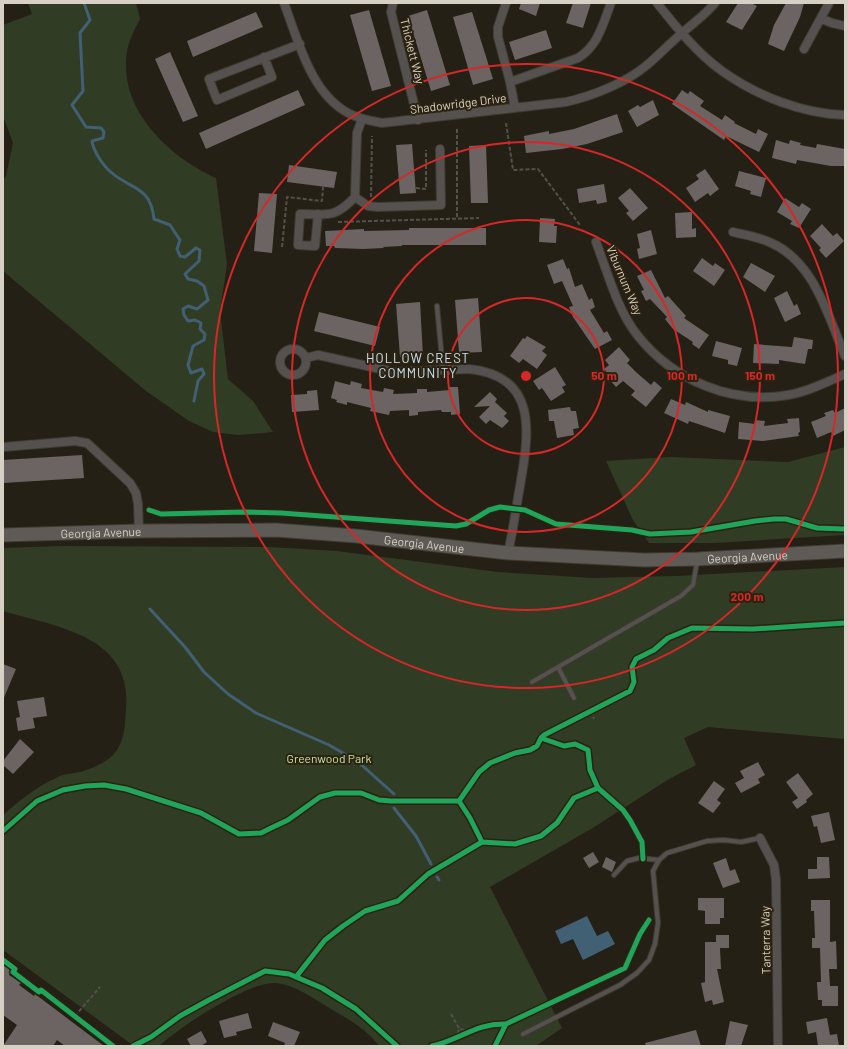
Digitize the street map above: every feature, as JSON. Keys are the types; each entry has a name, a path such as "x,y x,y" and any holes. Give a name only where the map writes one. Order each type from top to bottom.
{"main road":[{"name":"Georgia Avenue","path":"3,535 139,531 299,531 508,553 644,560 698,559 845,551"}],"street":[{"name":"Shadowridge Drive","path":"284,3 313,77 321,89 348,113 362,119 382,123 566,102 588,97 609,88 646,67 681,33 704,15 715,3"},
{"name":"Thickett Way","path":"393,3 391,12 418,120"},
{"path":"506,3 498,27 498,36 515,108"},
{"path":"510,82 578,58 587,53 596,43 611,3"},
{"path":"657,3 681,33 722,71 748,87 778,100 805,109 845,115"},
{"path":"804,49 822,19 829,3"},
{"path":"822,19 832,24 845,26"},
{"path":"264,57 272,77 217,100 209,80 264,57 300,44"},
{"path":"318,214 334,214 342,210 355,197 357,133 362,119"},
{"path":"355,197 368,206 378,207 441,205 440,150"},
{"path":"733,232 769,242 787,252 803,268 815,287 845,356"},
{"name":"Viburnum Way","path":"596,242 621,307 638,336 660,359 690,379 720,392 756,397 788,395 845,374"},
{"path":"306,358 318,355 394,372 469,369 492,372 511,385 523,405 526,417 527,442 508,553"},
{"path":"3,447 75,441 87,443 130,483 136,493 139,531"},
{"name":"Tanterra Way","path":"760,838 774,865 776,880 778,1046"}],"lane":[{"path":"437,306 443,370"},
{"path":"532,682 681,596 693,585 698,559"},
{"path":"558,667 574,698"},
{"path":"523,1034 620,985 637,974 649,960 655,944 658,923 654,871 659,860 667,853 708,841 724,840 741,842 760,838"},
{"path":"614,876 627,861 639,858 659,860"}],"path":[{"path":"506,123 513,170 538,168 580,225"},
{"path":"457,129 457,219"},
{"path":"371,199 372,136"},
{"path":"416,188 426,189 426,150"},
{"path":"333,222 479,218"},
{"path":"584,714 597,707"},
{"path":"590,710 594,719 600,724"},
{"path":"75,1016 100,987"},
{"path":"70,1012 81,1021"},
{"path":"451,1014 459,1028 468,1032"},
{"path":"456,1039 459,1028"},
{"path":"449,1042 475,1028"}],"green space":[{"path":"28,3 136,3 140,19 132,34 126,56 127,81 133,100 142,117 168,146 183,159 216,178 227,264 220,311 228,379 253,401 273,432 238,435 213,432 189,421 146,391 3,271 3,180 6,176 13,143 3,116 3,25 32,14"},
{"path":"845,447 845,535 715,543 649,543 633,520 606,461 670,457 788,462"},
{"name":"Greenwood Park","path":"63,546 269,547 337,551 498,572 592,578 676,576 845,567 845,739 708,727 684,738 696,765 669,779 591,829 490,887 562,1028 536,1046 379,1046 357,1025 344,1017 298,989 276,983 264,984 232,997 198,1017 159,1046 134,1046 3,950 3,815 30,793 52,780 62,775 90,769 109,758 120,745 125,728 125,684 117,665 104,650 87,638 67,630 3,611 3,548"}],"water":[{"path":"587,916 597,936 608,931 615,944 583,960 573,939 561,944 555,931"}],"building":[{"path":"521,3 540,3 536,16 519,9"},
{"path":"573,3 591,3 583,28 566,23"},
{"path":"738,3 751,3 757,6 742,30 726,22"},
{"path":"786,3 804,3 800,17 784,51 768,44 774,25"},
{"path":"369,10 391,86 372,91 350,15"},
{"path":"427,10 450,85 431,91 408,16"},
{"path":"256,12 263,27 193,57 187,41"},
{"path":"472,12 493,79 473,85 453,17"},
{"path":"546,30 552,48 515,60 509,42"},
{"path":"170,52 198,116 183,122 155,59"},
{"path":"298,90 305,105 206,149 199,133"},
{"path":"682,90 688,94 690,91 704,101 700,106 722,120 725,115 735,122 734,123 756,134 758,129 768,134 759,152 726,136 724,140 672,104"},
{"path":"653,100 659,115 637,127 628,111 638,105 640,107"},
{"path":"617,114 623,132 587,144 562,149 526,153 524,136 549,131 549,134 574,129"},
{"path":"776,140 789,144 790,140 801,143 800,145 816,148 817,144 845,149 845,166 831,166 797,160 796,164 772,158"},
{"path":"412,144 416,193 400,194 396,145"},
{"path":"486,145 488,203 471,203 469,146"},
{"path":"289,165 337,172 334,188 287,182"},
{"path":"705,169 719,189 710,196 708,193 695,202 686,188 699,179 696,175"},
{"path":"739,171 766,178 761,197 750,194 751,191 735,186"},
{"path":"604,184 607,202 597,204 596,200 579,203 577,189"},
{"path":"630,188 648,208 633,221 626,213 629,211 618,198"},
{"path":"259,193 277,194 272,253 254,251"},
{"path":"785,198 799,207 802,203 811,209 799,228 790,224 792,221 777,212"},
{"path":"692,212 692,229 696,228 696,237 676,238 675,213"},
{"path":"540,218 555,219 554,226 557,226 556,243 539,242"},
{"path":"822,224 833,236 837,233 844,241 826,258 819,250 821,248 810,236"},
{"path":"409,228 486,228 486,245 402,245 363,249 335,248 334,246 326,246 325,231 364,229 364,231 409,230"},
{"path":"651,230 657,254 639,259 637,249 640,248 637,234"},
{"path":"702,258 713,266 715,263 725,270 714,286 693,271"},
{"path":"563,259 567,269 569,268 575,287 582,284 589,300 592,298 595,307 590,310 604,333 607,331 612,340 595,349 573,317 569,307 573,306 562,281 554,284 547,265"},
{"path":"751,263 775,276 765,292 743,277"},
{"path":"651,270 665,298 668,296 686,316 684,318 709,335 699,349 692,344 693,342 673,329 665,319 667,317 650,299 646,301 641,291 644,290 637,276"},
{"path":"787,291 794,306 797,304 801,314 785,322 774,298"},
{"path":"478,298 482,352 459,353 455,300"},
{"path":"420,302 423,356 400,357 396,304"},
{"path":"319,312 380,327 375,346 314,331"},
{"path":"527,336 546,347 542,351 547,355 537,369 523,359 519,363 510,356 523,338 525,339"},
{"path":"794,337 813,340 812,349 808,349 805,364 779,360 779,364 753,363 754,344 792,347"},
{"path":"716,341 742,348 737,366 728,364 728,360 712,356"},
{"path":"619,347 630,360 627,363 637,373 651,385 654,381 662,388 646,407 631,395 635,391 623,381 616,387 608,378 610,376 604,369 609,365 605,360"},
{"path":"555,367 566,385 562,387 565,392 551,401 542,388 539,390 533,381"},
{"path":"335,381 350,385 351,381 362,384 361,388 383,392 384,388 394,390 393,394 417,393 417,389 427,389 427,392 450,390 450,387 458,387 460,414 451,415 451,412 442,412 441,410 418,412 418,415 409,416 409,410 390,411 389,415 370,411 371,408 347,402 347,405 336,402 337,400 331,398"},
{"path":"317,390 319,410 292,412 291,395 307,394 307,391"},
{"path":"490,392 497,399 495,402 507,413 504,416 509,421 502,428 490,420 486,424 479,417 490,406 474,407"},
{"path":"671,399 685,405 686,402 708,412 708,410 730,416 725,433 689,421 688,424 664,413"},
{"path":"570,407 571,411 576,411 579,428 573,429 574,435 557,438 554,421 549,421 548,410"},
{"path":"845,408 845,430 833,436 831,432 817,438 811,422 826,416 824,413 833,410 835,413"},
{"path":"799,418 799,436 763,441 738,439 739,422 755,424 755,420 765,421 764,426 788,423 787,419"},
{"path":"82,455 84,478 3,483 3,460"},
{"path":"3,664 16,669 3,700"},
{"path":"44,697 47,716 33,718 35,728 18,731 16,718 20,717 17,701"},
{"path":"20,739 34,752 13,774 3,765 3,761"},
{"path":"758,762 765,775 758,779 760,783 741,793 735,783 744,778 740,771"},
{"path":"798,773 813,794 806,800 807,802 797,809 792,802 798,798 786,782"},
{"path":"714,781 725,789 717,800 721,803 713,813 698,803"},
{"path":"829,812 835,840 821,843 817,826 814,827 811,816"},
{"path":"593,852 599,862 589,868 583,858"},
{"path":"606,857 616,862 612,872 602,867"},
{"path":"817,857 829,857 830,878 808,879 808,869 817,869"},
{"path":"726,858 730,871 735,869 740,882 723,888 713,863"},
{"path":"698,898 724,898 724,918 720,918 720,924 705,924 705,911 698,910"},
{"path":"811,900 830,900 830,942 836,941 837,969 829,969 830,986 838,986 838,1006 822,1006 822,1000 818,1000 817,982 821,982 820,948 812,948 812,938 815,938 814,911 811,911"},
{"path":"716,935 729,935 729,948 720,948 721,969 717,969 724,1002 713,1005 712,1000 705,1002 701,983 705,982 705,942 716,942"},
{"path":"3,962 12,970 9,975 21,983 19,985 34,996 35,994 104,1046 65,1046 57,1040 53,1046 3,1046 17,1025 3,1015"},
{"path":"248,1013 252,1028 236,1032 237,1035 224,1038 219,1021"},
{"path":"827,1018 830,1035 837,1034 839,1046 818,1046 816,1032 808,1034 806,1022"},
{"path":"730,1021 748,1025 741,1046 725,1046"},
{"path":"273,1022 300,1032 294,1046 284,1046 285,1043 268,1036"},
{"path":"696,1030 701,1046 646,1046 645,1043"},
{"path":"201,1031 207,1042 201,1046 191,1046 187,1039"}],"waterway":[{"path":"84,3 90,20 80,33 83,91 72,105 86,127 101,128 104,132 103,138 92,141 99,158 112,173 144,194 149,200 154,219 170,225 180,240 177,249 180,256 185,257 196,248 200,250 199,261 185,274 188,279 197,281 204,286 208,300 197,309 188,306 183,309 184,315 188,321 195,320 201,323 200,329 205,334 204,340 193,346 188,365 191,373 202,369 204,374 198,381 194,401"},
{"path":"150,609 185,647 204,672 228,694 256,713 329,745 357,761 394,794"},
{"path":"394,808 416,836 431,864"}],"cycle path":[{"path":"149,510 161,514 244,512 281,513 456,526 466,524 489,510 500,507 525,510 556,524 632,530 650,534 691,532 774,519 786,519 817,528 845,529"},
{"path":"3,831 37,801 63,790 85,786 104,785 126,789 201,813 239,834 261,833 288,820 320,797 335,793 361,793 379,800 391,801 459,801 479,772 490,763 515,753 530,750 537,746 544,735 630,691 634,682 632,667 636,659 654,650 668,638 692,628 753,629 845,623"},
{"path":"541,738 564,746 575,744 588,750 590,770 598,788 623,810 630,820 642,842 643,859"},
{"path":"459,801 470,818 482,842 515,844 541,836 557,823 574,798 598,788"},
{"path":"296,977 325,940 343,926 365,911 398,901 428,874 482,842"},
{"path":"495,1046 506,1024 625,968 640,934 649,920"},
{"path":"3,960 15,969 13,972 39,992 41,990 113,1046"},
{"path":"133,1046 151,1037 180,1016 265,971 289,974 322,988 356,1009 397,1046"},
{"path":"432,1046 486,1026 506,1024"}],"district":[{"name":"HOLLOW CREST COMMUNITY","path":"418,366"}]}
